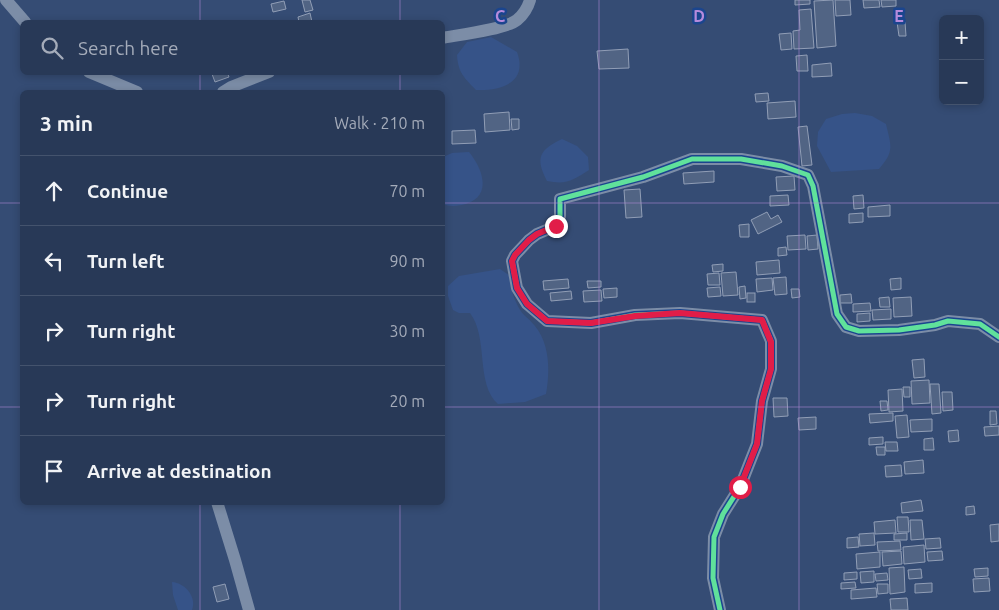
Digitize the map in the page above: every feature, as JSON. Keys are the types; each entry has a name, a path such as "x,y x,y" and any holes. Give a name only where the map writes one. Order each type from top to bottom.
{"street":[{"path":"6,0 24,20"},
{"path":"445,37 493,29 516,21 528,6 530,0"},
{"path":"96,75 132,90"},
{"path":"226,90 261,75"},
{"path":"720,610 713,578 714,537 723,514 740,487 757,444 762,401 771,369 771,342 762,320 737,317 680,313 635,316 591,323 547,321 527,304 517,288 512,261 529,240 537,234 556,226 560,216 560,199 643,177 692,159 741,159 782,166 808,175 813,186 837,314 846,327 859,331 899,330 935,325 948,320 980,324 999,337"},
{"path":"218,505 236,560 249,610"}],"water":[{"path":"491,37 517,52 519,71 510,83 495,89 476,90 462,74 457,55 467,42"},
{"path":"855,113 872,116 886,124 890,153 879,169 831,172 817,146 818,132 826,119 842,114"},
{"path":"562,139 577,146 588,157 589,170 570,181 547,181 541,166 541,156 548,147"},
{"path":"469,152 481,173 482,188 480,194 474,200 466,204 448,206 445,205 445,156 452,153"},
{"path":"500,269 509,275 518,306 540,333 548,358 546,394 525,402 498,404 491,395 484,373 476,323 470,313 459,313 453,310 448,296 448,286 459,276"},
{"path":"172,582 181,585 189,592 193,600 192,610 178,610 173,595"}],"building":[{"path":"302,0 310,0 313,10 305,12"},
{"path":"795,0 810,0 810,4 795,5"},
{"path":"833,0 836,46 817,48 814,1"},
{"path":"835,0 850,0 851,15 836,16"},
{"path":"863,0 879,0 880,7 864,8"},
{"path":"881,0 896,0 896,6 882,7"},
{"path":"284,1 286,9 273,12 271,4"},
{"path":"811,9 814,48 794,49 793,31 800,30 799,10"},
{"path":"310,13 312,20 299,20 298,17"},
{"path":"897,22 905,22 906,36 899,36"},
{"path":"791,33 792,49 781,50 779,34"},
{"path":"628,49 629,68 599,69 597,51"},
{"path":"807,55 808,71 797,71 796,56"},
{"path":"831,63 832,76 812,77 812,65"},
{"path":"212,75 228,75 229,77 215,82"},
{"path":"768,93 769,101 756,102 755,94"},
{"path":"795,101 796,117 768,119 767,103"},
{"path":"509,112 510,130 485,132 484,114"},
{"path":"511,119 519,119 519,129 512,130"},
{"path":"807,126 812,165 802,166 798,127"},
{"path":"475,130 476,143 452,144 452,131"},
{"path":"714,171 714,182 684,184 683,173"},
{"path":"794,176 795,190 777,191 776,177"},
{"path":"640,189 642,217 626,218 624,190"},
{"path":"788,195 789,205 770,206 770,196"},
{"path":"863,195 864,208 854,209 853,196"},
{"path":"890,205 890,216 868,217 868,207"},
{"path":"767,212 771,219 778,215 782,222 758,234 751,220"},
{"path":"863,213 863,222 849,223 849,214"},
{"path":"749,224 749,237 740,237 739,225"},
{"path":"805,235 806,249 788,250 787,236"},
{"path":"817,235 818,249 808,250 807,236"},
{"path":"786,247 787,255 778,256 778,248"},
{"path":"779,260 780,273 757,275 756,262"},
{"path":"723,264 723,271 713,272 712,265"},
{"path":"736,272 738,295 723,296 721,273"},
{"path":"719,273 720,285 708,285 707,274"},
{"path":"786,277 787,294 775,295 773,278"},
{"path":"772,278 773,290 757,292 756,279"},
{"path":"901,278 901,289 891,290 890,279"},
{"path":"568,279 569,288 544,290 543,281"},
{"path":"587,281 601,281 601,287 588,288"},
{"path":"745,286 746,298 740,299 739,287"},
{"path":"720,287 721,296 708,297 707,288"},
{"path":"617,288 617,297 604,298 603,289"},
{"path":"791,289 799,289 800,297 792,298"},
{"path":"601,290 602,301 584,302 583,291"},
{"path":"571,291 572,299 551,301 550,293"},
{"path":"747,293 755,293 755,302 747,302"},
{"path":"851,294 852,303 840,303 840,295"},
{"path":"889,297 890,307 880,307 879,298"},
{"path":"911,297 912,316 894,317 893,298"},
{"path":"870,303 871,311 853,312 853,304"},
{"path":"891,309 891,319 873,320 872,310"},
{"path":"870,313 870,321 857,322 857,314"},
{"path":"924,359 925,377 914,378 912,360"},
{"path":"929,380 930,403 912,404 911,381"},
{"path":"930,384 939,384 941,413 932,414"},
{"path":"903,387 910,387 910,397 904,397"},
{"path":"902,389 903,411 889,412 888,390"},
{"path":"942,392 952,392 953,410 943,411"},
{"path":"773,398 787,398 788,416 774,417"},
{"path":"880,401 887,401 888,410 881,411"},
{"path":"990,411 996,411 997,424 990,425"},
{"path":"893,413 893,421 870,423 869,414"},
{"path":"907,415 909,437 897,438 895,416"},
{"path":"816,417 816,429 799,430 798,418"},
{"path":"932,419 932,431 911,432 910,420"},
{"path":"999,426 999,435 985,436 984,427"},
{"path":"958,430 959,441 949,442 948,431"},
{"path":"883,437 883,444 869,445 869,438"},
{"path":"933,438 934,450 924,450 924,439"},
{"path":"885,442 897,442 898,451 886,451"},
{"path":"876,447 885,447 885,455 877,455"},
{"path":"923,460 924,473 905,474 904,462"},
{"path":"901,465 902,476 886,477 885,466"},
{"path":"921,500 923,511 902,513 901,503"},
{"path":"974,506 975,514 966,515 966,507"},
{"path":"897,517 908,517 909,532 898,532"},
{"path":"895,520 896,533 875,534 874,522"},
{"path":"910,520 922,520 924,539 911,540"},
{"path":"999,524 999,541 991,542 990,525"},
{"path":"874,533 875,545 860,546 859,534"},
{"path":"907,533 907,540 894,540 894,534"},
{"path":"858,537 859,547 847,548 847,538"},
{"path":"940,538 941,548 926,549 925,539"},
{"path":"900,541 901,550 878,551 877,542"},
{"path":"924,545 925,562 904,564 903,547"},
{"path":"901,551 902,564 883,566 882,552"},
{"path":"942,551 943,560 928,561 927,552"},
{"path":"880,552 880,567 857,569 856,554"},
{"path":"904,567 905,592 890,594 889,568"},
{"path":"988,568 988,576 975,577 974,569"},
{"path":"921,569 922,578 909,579 908,570"},
{"path":"874,571 874,582 861,583 860,572"},
{"path":"857,572 857,579 844,580 844,573"},
{"path":"887,573 888,580 876,581 875,574"},
{"path":"989,578 990,591 974,592 973,579"},
{"path":"855,582 856,588 841,589 841,583"},
{"path":"932,583 932,592 915,593 915,584"},
{"path":"225,584 229,599 217,602 213,587"},
{"path":"877,584 888,584 888,593 878,594"},
{"path":"876,588 877,597 851,599 851,590"},
{"path":"907,598 908,610 891,610 890,599"}],"cycle path":[{"path":"720,610 713,578 714,537 723,514 740,487 757,444 762,401 771,369 771,341 762,320 680,313 635,315 591,323 547,321 527,304 517,288 512,261 529,240 537,234 556,226 560,216 560,199 643,177 692,159 741,159 782,166 808,175 813,186 837,314 846,327 859,331 899,330 935,325 948,321 980,324 999,337"}],"route":[{"path":"556,226 537,234 529,240 512,261 517,288 527,304 547,321 591,323 635,316 680,313 762,320 771,342 771,369 762,401 757,444 740,487"}]}
